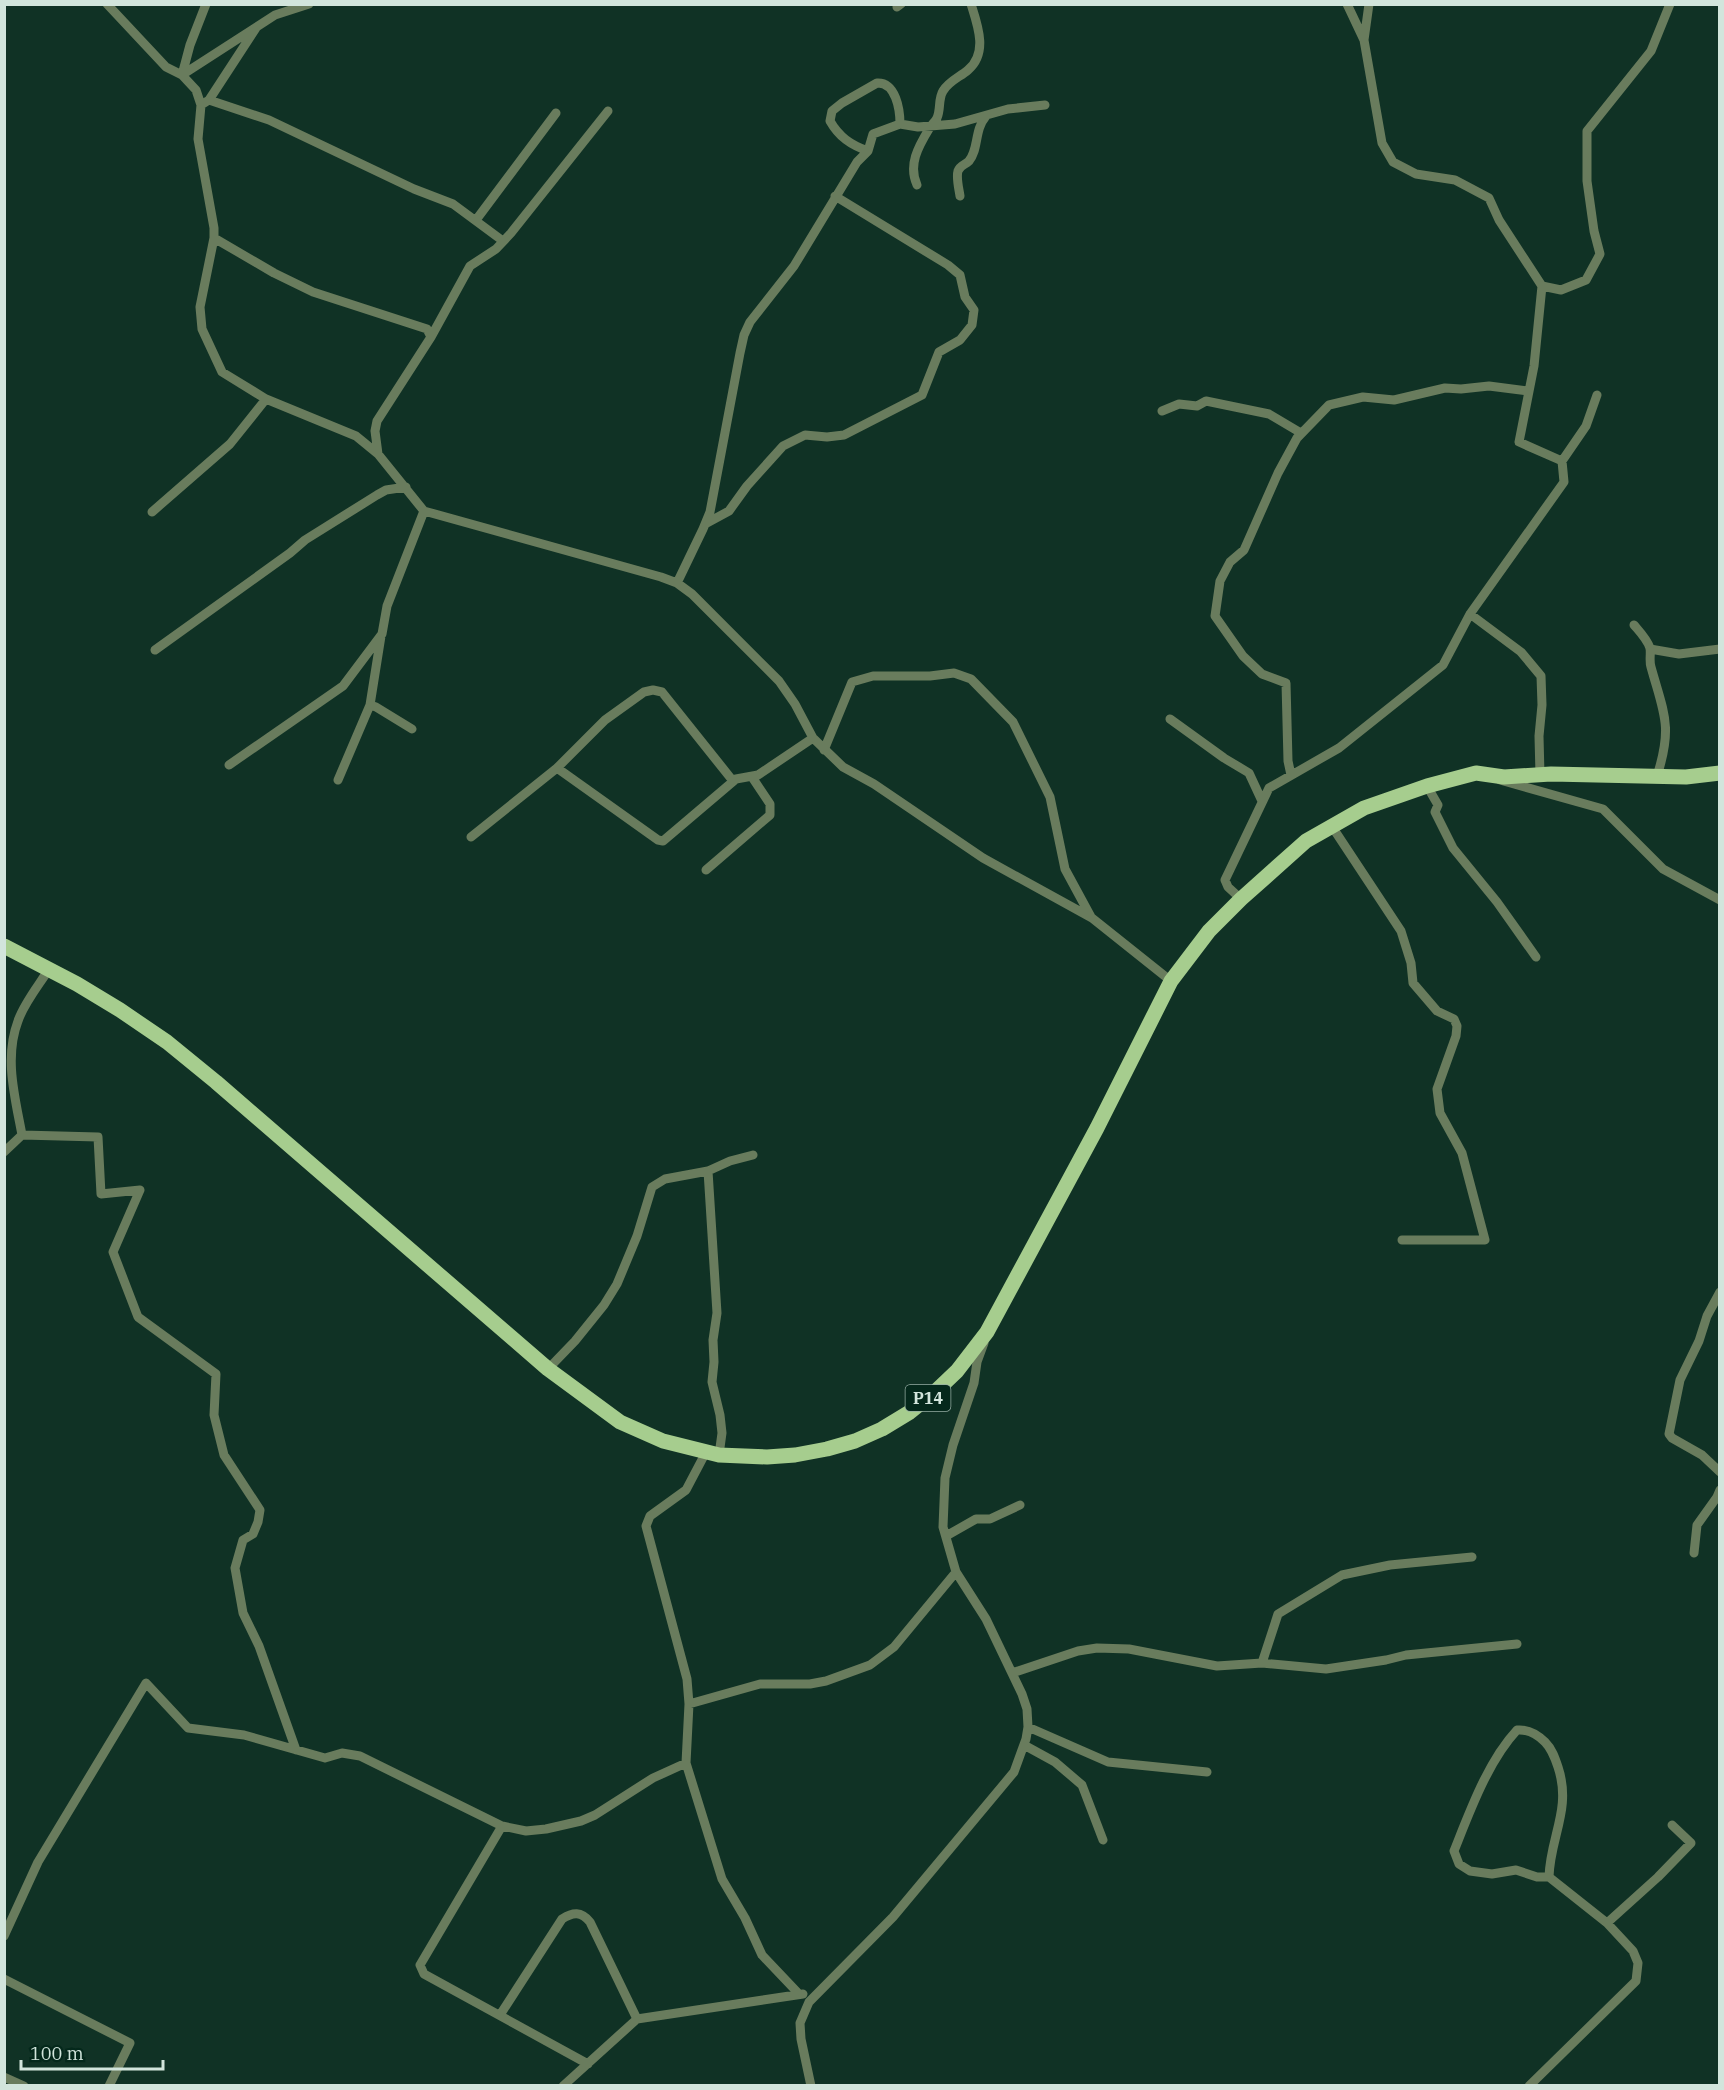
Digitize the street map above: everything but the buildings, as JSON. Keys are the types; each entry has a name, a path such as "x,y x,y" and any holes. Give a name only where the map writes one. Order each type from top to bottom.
{"main road":[{"name":"P14","path":"4,946 101,998 167,1042 548,1369 596,1406 633,1429 663,1441 712,1454 742,1457 795,1455 855,1441 882,1429 910,1412 957,1371 987,1332 1097,1128 1171,981 1209,931 1241,898 1306,841 1364,808 1427,786 1476,773 1504,777 1540,775 1686,777 1719,773"}],"street":[{"path":"106,4 166,67 182,75 205,102 269,120 414,189 453,204 503,241"},
{"path":"182,75 190,45 206,4"},
{"path":"182,75 275,15 309,4"},
{"path":"917,185 913,176 913,163 931,126 937,120 943,91 956,78 969,70 979,54 980,39 971,4"},
{"path":"1347,4 1364,40 1382,143 1393,162 1416,174 1455,180 1490,198 1499,220 1542,286 1534,366 1519,442 1562,461"},
{"path":"1364,40 1369,4"},
{"path":"1542,286 1561,290 1586,280 1600,254 1594,231 1587,181 1587,131 1651,51 1670,4"},
{"path":"257,26 205,102 198,139 213,216 214,238 200,308 202,329 222,372 266,399 356,436 378,454 424,511 676,583 692,594 779,681 795,704 813,738 843,767 874,784 983,858 1092,918 1171,981"},
{"path":"868,151 856,147 837,132 830,121 832,111 877,83 883,83 890,88 897,100 900,124"},
{"path":"676,583 710,512 744,335 750,322 794,266 857,162 868,151 873,134 900,124 918,127 955,124 1008,109 1045,105"},
{"path":"378,454 375,431 377,421 431,337 470,266 496,249 511,233 608,111"},
{"path":"476,220 556,113"},
{"path":"960,196 957,173 973,154 979,124 986,116"},
{"path":"705,524 729,511 747,486 783,446 805,435 827,437 844,435 921,395 939,352 960,340 972,324 974,310 965,297 960,275 948,265 836,196"},
{"path":"214,238 293,283 313,292 427,328 431,337"},
{"path":"1291,775 1288,761 1286,683 1262,674 1230,640 1215,616 1220,581 1230,562 1244,550 1278,473 1301,433 1329,405 1363,397 1394,400 1445,388 1489,386 1528,391"},
{"path":"1241,898 1228,887 1225,880 1269,788 1339,748 1443,665 1470,614 1563,482 1562,461 1586,426 1597,394"},
{"path":"152,512 230,444 266,399"},
{"path":"1162,411 1179,404 1197,406 1206,401 1269,414 1301,433"},
{"path":"155,650 305,540 386,490 406,487"},
{"path":"338,780 370,705 387,606 424,511"},
{"path":"1470,614 1521,652 1541,676 1540,775"},
{"path":"1634,625 1643,635 1650,649 1650,665 1662,700 1666,736 1657,776"},
{"path":"229,765 343,686 382,634"},
{"path":"1650,649 1679,654 1719,649"},
{"path":"824,750 852,682 873,676 930,676 954,673 971,679 1013,722 1050,797 1065,869 1092,918"},
{"path":"471,837 557,768 605,720 644,692 653,690 662,692 733,781"},
{"path":"370,705 412,729"},
{"path":"1170,719 1249,773 1262,801"},
{"path":"557,768 658,840 667,839 733,781 752,777 813,738"},
{"path":"1476,773 1568,801 1603,809 1663,869 1719,900"},
{"path":"706,870 770,815 770,804 752,777"},
{"path":"1427,786 1438,805 1435,812 1453,848 1497,902 1536,957"},
{"path":"1331,825 1401,931 1411,963 1413,983 1437,1011 1454,1019 1457,1026 1456,1036 1437,1089 1440,1113 1462,1153 1485,1240 1402,1240"},
{"path":"22,1135 12,1083 10,1048 18,1019 49,969"},
{"path":"4,1152 22,1135 98,1137 101,1194 140,1190 113,1252 138,1317 216,1374 214,1415 224,1455 260,1510 253,1534 243,1540 235,1568 243,1613 259,1647 296,1750"},
{"path":"548,1369 575,1341 604,1305 617,1284 637,1236 652,1187 665,1179 708,1171 730,1161 753,1155"},
{"path":"708,1171 717,1312 712,1382 722,1433 712,1454 686,1490 650,1516 646,1526 684,1664 689,1704 686,1763 722,1879 745,1918 762,1955 799,1994"},
{"path":"1719,1292 1707,1316 1700,1341 1680,1380 1669,1428 1672,1438 1702,1455 1719,1472"},
{"path":"811,2085 801,2039 800,2023 804,2012 817,1992 893,1917 1014,1772 1024,1745 1028,1727 1027,1708 986,1619 956,1572 943,1527 945,1478 987,1332"},
{"path":"1694,1553 1697,1526 1717,1497 1719,1490"},
{"path":"946,1536 976,1519 990,1519 1020,1505"},
{"path":"1262,1663 1278,1614 1342,1575 1390,1565 1472,1557"},
{"path":"689,1704 760,1684 810,1684 826,1681 870,1665 884,1657 894,1647 956,1572"},
{"path":"1012,1672 1078,1651 1098,1648 1129,1648 1217,1666 1262,1663 1326,1669 1406,1655 1517,1644"},
{"path":"4,1936 38,1862 146,1683 188,1728 244,1735 325,1758 342,1754 360,1756 502,1826 526,1831 581,1821 608,1808 653,1778 686,1763"},
{"path":"1028,1727 1108,1762 1206,1772"},
{"path":"1529,2085 1636,1981 1638,1963 1633,1951 1607,1923 1549,1878 1516,1870 1492,1874 1470,1871 1459,1864 1454,1851 1472,1807 1504,1744 1517,1730 1527,1729 1544,1740 1555,1756 1563,1780 1564,1806 1549,1865 1549,1878"},
{"path":"1024,1745 1055,1762 1082,1785 1103,1840"},
{"path":"1607,1923 1658,1877 1690,1843 1672,1825"},
{"path":"502,1826 420,1965 424,1974 588,2064"},
{"path":"500,2015 562,1919 571,1914 579,1914 590,1922 637,2019"},
{"path":"4,1979 130,2043 109,2085"},
{"path":"563,2085 637,2019 817,1992"},
{"path":"4,2077 24,2085"}]}
